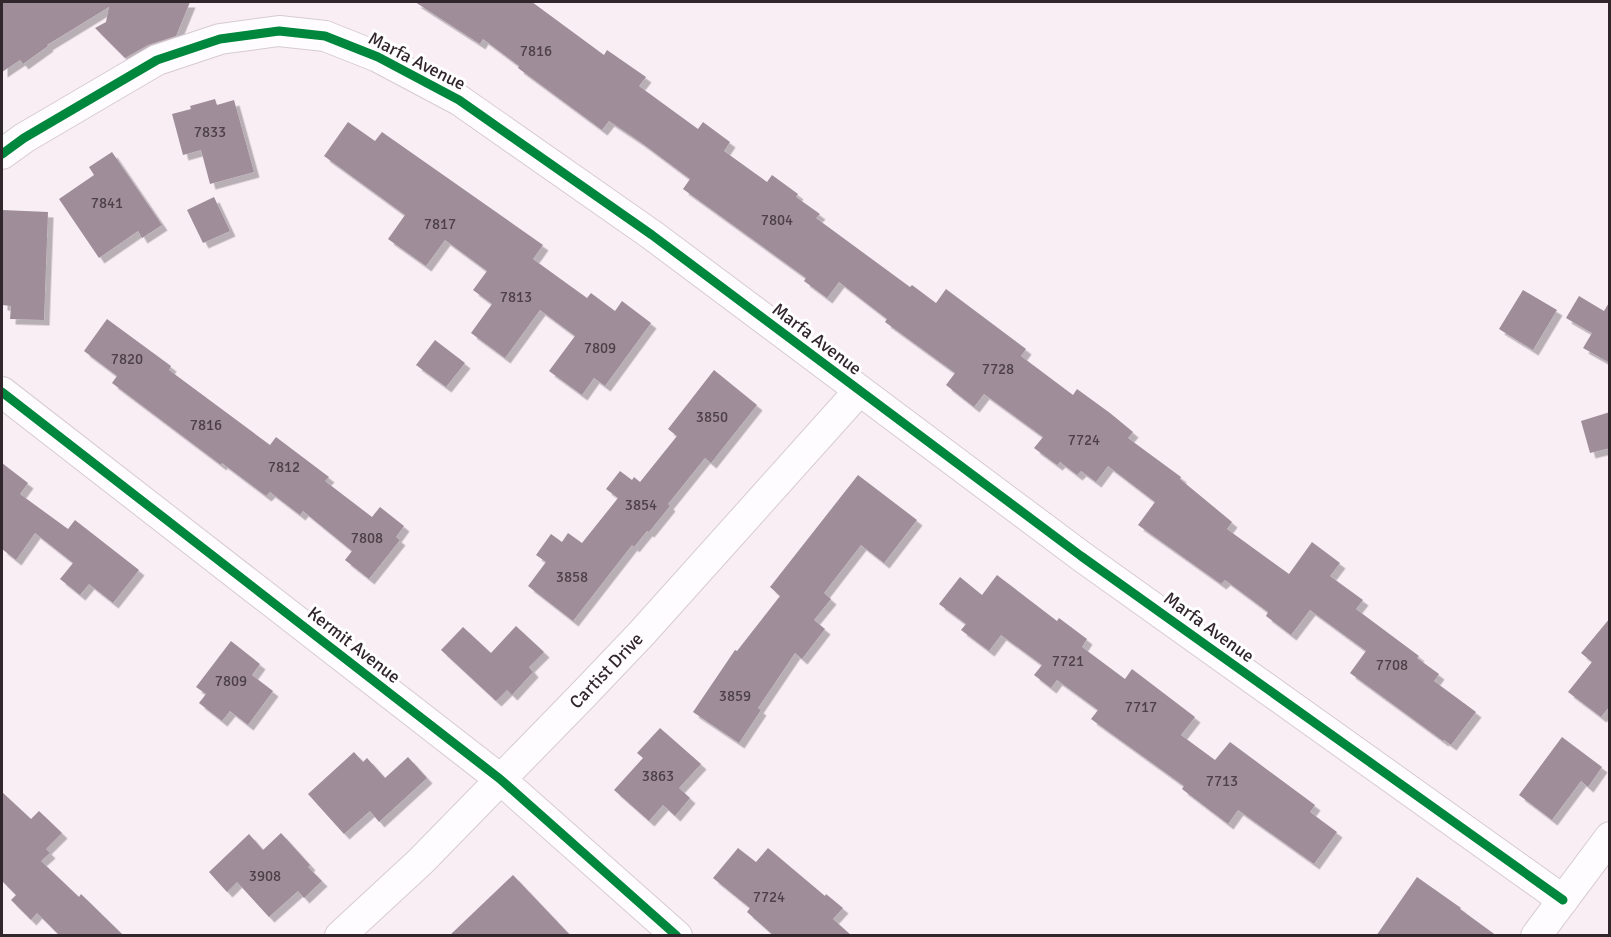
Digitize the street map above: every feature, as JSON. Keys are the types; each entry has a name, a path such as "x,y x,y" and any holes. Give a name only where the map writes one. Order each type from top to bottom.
{"street":[{"name":"Marfa Avenue","path":"2,154 24,138 157,60 220,39 279,31 325,36 378,57 459,100 652,236 1081,556 1563,900"},
{"name":"Cartist Drive","path":"340,936 421,861 642,633 859,391"},
{"name":"Kermit Avenue","path":"2,392 500,779 677,936"},
{"path":"1536,936 1610,837"}],"building":[{"path":"2,2 190,2 176,36 148,45 125,58 95,28 106,22 109,7 47,45 23,64 20,60 2,72"},
{"path":"415,2 532,2 604,55 607,50 646,77 639,86 698,129 703,122 730,142 724,151 767,182 772,175 798,194 796,197 820,214 816,218 910,287 912,285 936,303 946,289 1026,349 1021,356 1073,395 1077,389 1110,413 1133,432 1128,438 1181,477 1180,479 1232,522 1227,529 1289,574 1312,542 1340,563 1330,576 1363,600 1356,609 1419,656 1417,658 1439,674 1434,681 1476,712 1451,745 1443,741 1350,673 1366,651 1310,610 1291,635 1266,616 1268,612 1225,580 1221,584 1138,525 1155,502 1108,466 1096,482 1081,471 1077,475 1060,462 1057,465 1034,448 1043,437 984,394 974,407 946,385 955,373 885,322 887,319 839,282 827,298 804,281 806,278 683,189 690,179 639,141 609,121 602,130 483,39 480,44"},
{"path":"215,99 217,105 234,100 254,172 210,184 201,150 183,155 172,114"},
{"path":"348,122 375,141 382,132 543,245 533,259 587,298 591,293 615,311 622,301 651,323 605,386 594,378 582,395 549,371 575,336 540,310 505,358 471,333 492,304 473,290 487,271 445,240 426,266 388,239 405,215 324,156"},
{"path":"112,152 162,225 142,238 138,231 99,258 59,199 94,175 89,167"},
{"path":"214,197 230,231 203,243 187,210"},
{"path":"2,210 48,212 44,320 10,319 11,306 2,305"},
{"path":"1523,290 1557,310 1533,350 1499,329"},
{"path":"1579,296 1604,311 1610,301 1610,363 1583,348 1592,333 1566,318"},
{"path":"107,319 171,366 169,370 270,445 276,437 329,477 325,481 372,517 380,507 404,526 396,537 400,540 369,579 345,560 352,551 303,511 300,515 270,492 266,496 112,383 117,376 84,351"},
{"path":"435,340 465,363 446,387 416,365"},
{"path":"714,370 757,405 711,463 705,458 649,532 647,531 634,547 632,545 573,621 528,586 546,562 536,555 551,534 562,542 568,533 582,543 618,498 606,489 620,471 632,480 634,477 640,482 677,436 668,429"},
{"path":"1610,412 1610,448 1590,453 1581,421"},
{"path":"2,463 28,483 20,494 68,529 75,520 139,570 113,603 89,584 80,595 60,579 73,563 35,533 16,560 2,549"},
{"path":"858,475 917,520 884,563 861,545 824,593 831,599 814,620 825,629 802,659 795,653 758,708 761,710 739,743 693,712 735,650 737,651 780,596 770,587"},
{"path":"997,575 1057,621 1059,618 1087,639 1082,647 1125,679 1132,669 1195,717 1181,735 1215,760 1230,742 1315,805 1310,812 1337,832 1314,864 1238,810 1228,824 1182,789 1184,786 1091,719 1098,710 1057,680 1051,688 1034,675 1042,665 1001,635 989,651 961,630 966,624 939,604 960,577 982,595"},
{"path":"1610,618 1610,706 1601,717 1568,692 1592,662 1581,653"},
{"path":"516,626 544,652 529,667 533,672 512,695 507,690 496,701 441,650 463,627 491,653"},
{"path":"231,641 260,664 252,675 273,691 248,725 230,711 222,721 199,703 206,694 196,687"},
{"path":"660,728 701,764 679,788 690,798 675,816 663,805 649,821 614,790 643,758 637,753"},
{"path":"1562,737 1602,767 1588,787 1581,781 1552,820 1519,795"},
{"path":"354,752 363,762 367,758 385,778 408,757 427,778 379,822 370,811 344,834 308,794"},
{"path":"2,792 31,819 39,811 62,833 46,849 50,853 41,861 79,897 81,894 124,936 60,936 37,913 31,920 11,900 16,895 2,881"},
{"path":"281,833 322,881 304,898 298,891 269,917 237,882 227,892 209,872 249,834 263,850"},
{"path":"738,848 756,862 768,848 825,896 826,894 843,908 833,919 852,936 774,936 747,912 750,908 713,878"},
{"path":"513,875 571,936 449,936"},
{"path":"1417,877 1461,908 1497,936 1376,936"}],"cycle path":[{"path":"2,154 24,138 157,60 220,39 279,31 325,36 378,57 459,100 652,235 1081,556 1563,900"},
{"path":"2,392 500,779 677,936"}]}
